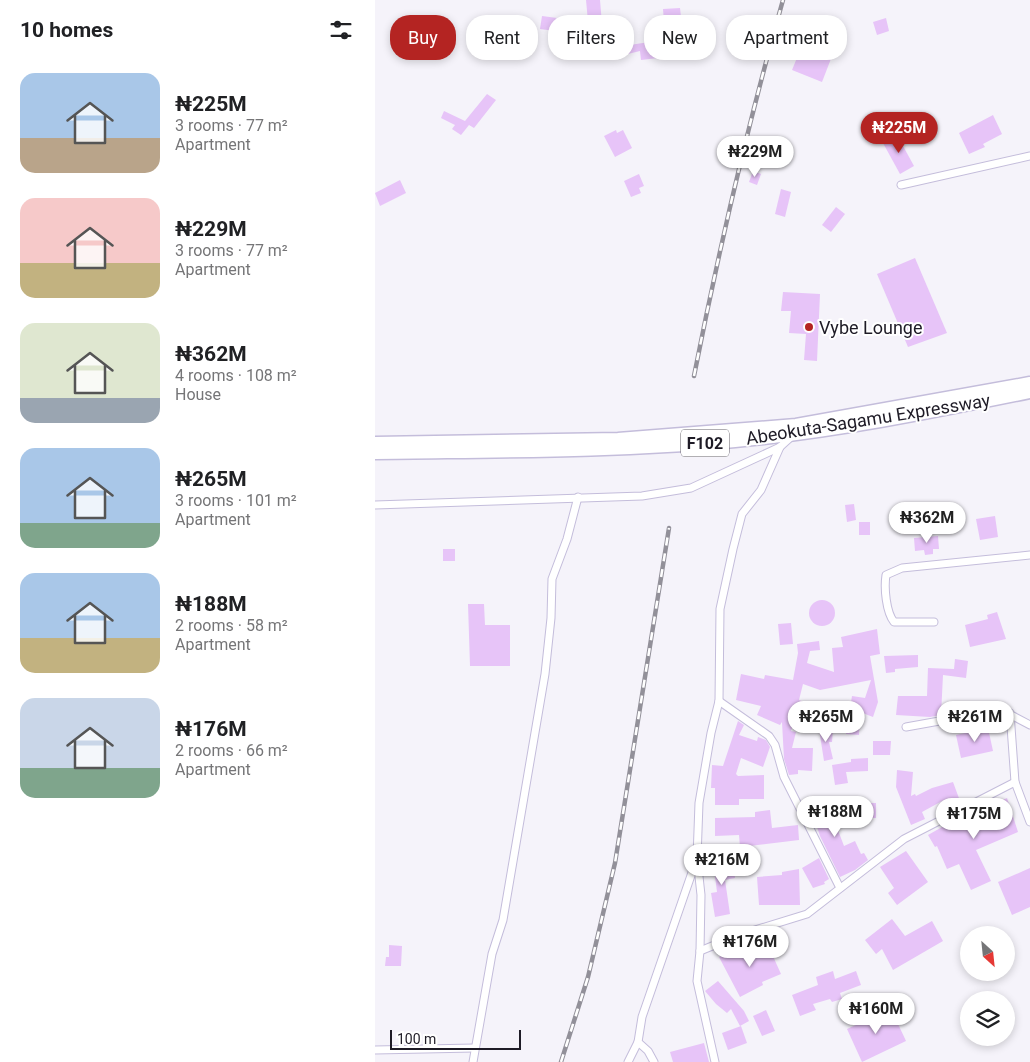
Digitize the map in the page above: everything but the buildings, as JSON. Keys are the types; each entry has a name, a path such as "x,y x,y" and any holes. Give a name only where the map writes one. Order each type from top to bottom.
{"highway":[{"name":"Abeokuta-Sagamu Expressway","path":"375,443 618,439 795,430 1030,383"},
{"name":"Abeokuta-Sagamu Expressway","path":"375,453 619,449 904,418 1030,392"}],"street":[{"path":"901,185 1030,156"},
{"path":"715,1062 697,981 700,951 701,895 697,858 699,803 711,733 719,701 721,610 742,514 761,490 780,447 795,430"},
{"path":"375,505 642,496 691,488 780,447"},
{"path":"473,1062 492,954 503,920 545,674 551,618 552,579 567,539 578,497"},
{"path":"934,622 894,622 890,618 885,584 886,575 902,568 1030,556"},
{"path":"719,701 769,736 775,745 784,777 840,888"},
{"path":"905,727 956,718 984,708 996,707 1030,725"},
{"path":"1010,713 1015,782 1030,822"},
{"path":"700,951 739,935 807,914 904,839 1015,782"},
{"path":"628,1062 638,1042 642,1017 697,858"},
{"path":"638,1042 648,1050 654,1062"},
{"path":"375,1050 474,1048"}],"railway":[{"path":"694,376 735,187 783,0"},
{"path":"561,1062 588,977 615,863 669,528"}],"place":[{"name":"Vybe Lounge","path":"809,327"}]}
